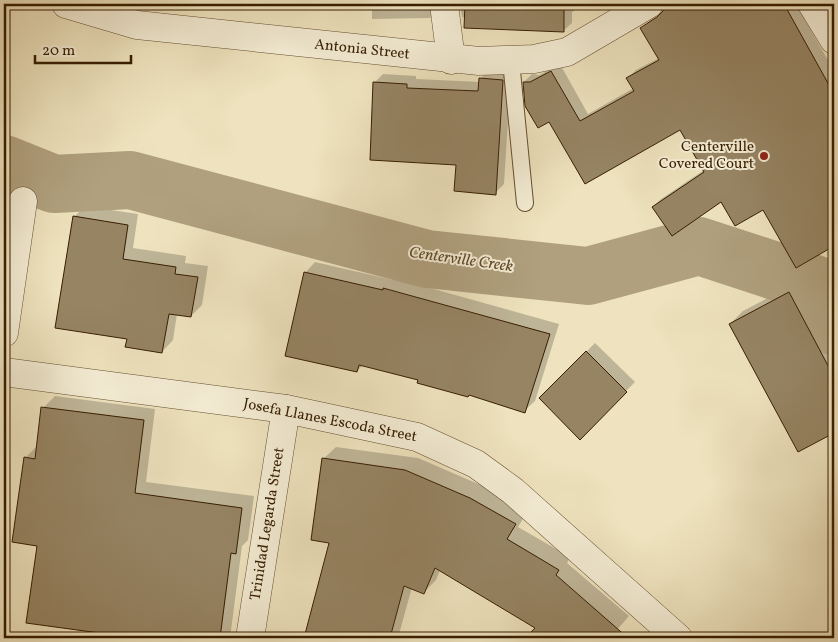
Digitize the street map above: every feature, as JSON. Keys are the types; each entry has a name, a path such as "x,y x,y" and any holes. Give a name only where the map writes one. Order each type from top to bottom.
{"street":[{"name":"Antonia Street","path":"66,4 451,60 511,61 567,52 648,4"},
{"path":"444,4 451,60"},
{"path":"812,4 834,40"},
{"path":"4,333 23,201"},
{"name":"Josefa Llanes Escoda Street","path":"4,372 286,409 417,437 476,464 513,491 678,638"},
{"name":"Trinidad Legarda Street","path":"250,638 286,409"}],"lane":[{"path":"511,61 525,203"}],"building":[{"path":"465,4 564,4 564,32 464,28"},
{"path":"665,4 784,4 834,94 834,246 796,268 763,210 735,226 721,202 672,236 652,207 704,172 680,130 585,184 549,122 538,128 525,106 523,82 530,82 551,71 580,121 634,91 626,78 659,60 640,28 657,17 663,11"},
{"path":"479,78 503,80 496,195 454,191 456,165 370,160 373,82 407,84 407,88 478,91"},
{"path":"73,216 128,225 123,259 176,267 175,274 198,277 191,317 169,314 162,353 125,347 127,339 55,328"},
{"path":"304,272 383,290 383,288 550,334 525,413 469,395 468,397 417,383 418,380 359,365 357,372 285,356"},
{"path":"789,292 834,377 834,433 798,452 729,324"},
{"path":"586,351 627,392 580,440 539,398"},
{"path":"41,407 144,420 135,493 242,508 236,554 231,553 220,638 136,638 26,623 37,546 12,542 24,457 35,459"},
{"path":"322,458 405,470 470,498 516,524 507,539 559,570 556,575 628,638 525,638 535,628 435,568 424,594 404,586 390,638 304,638 329,543 311,540"}],"waterway":[{"name":"Centerville Creek","path":"4,164 54,184 130,180 427,259 588,276 699,246 815,284 834,326"}],"place":[{"name":"Centerville Covered Court","path":"764,156"}]}
